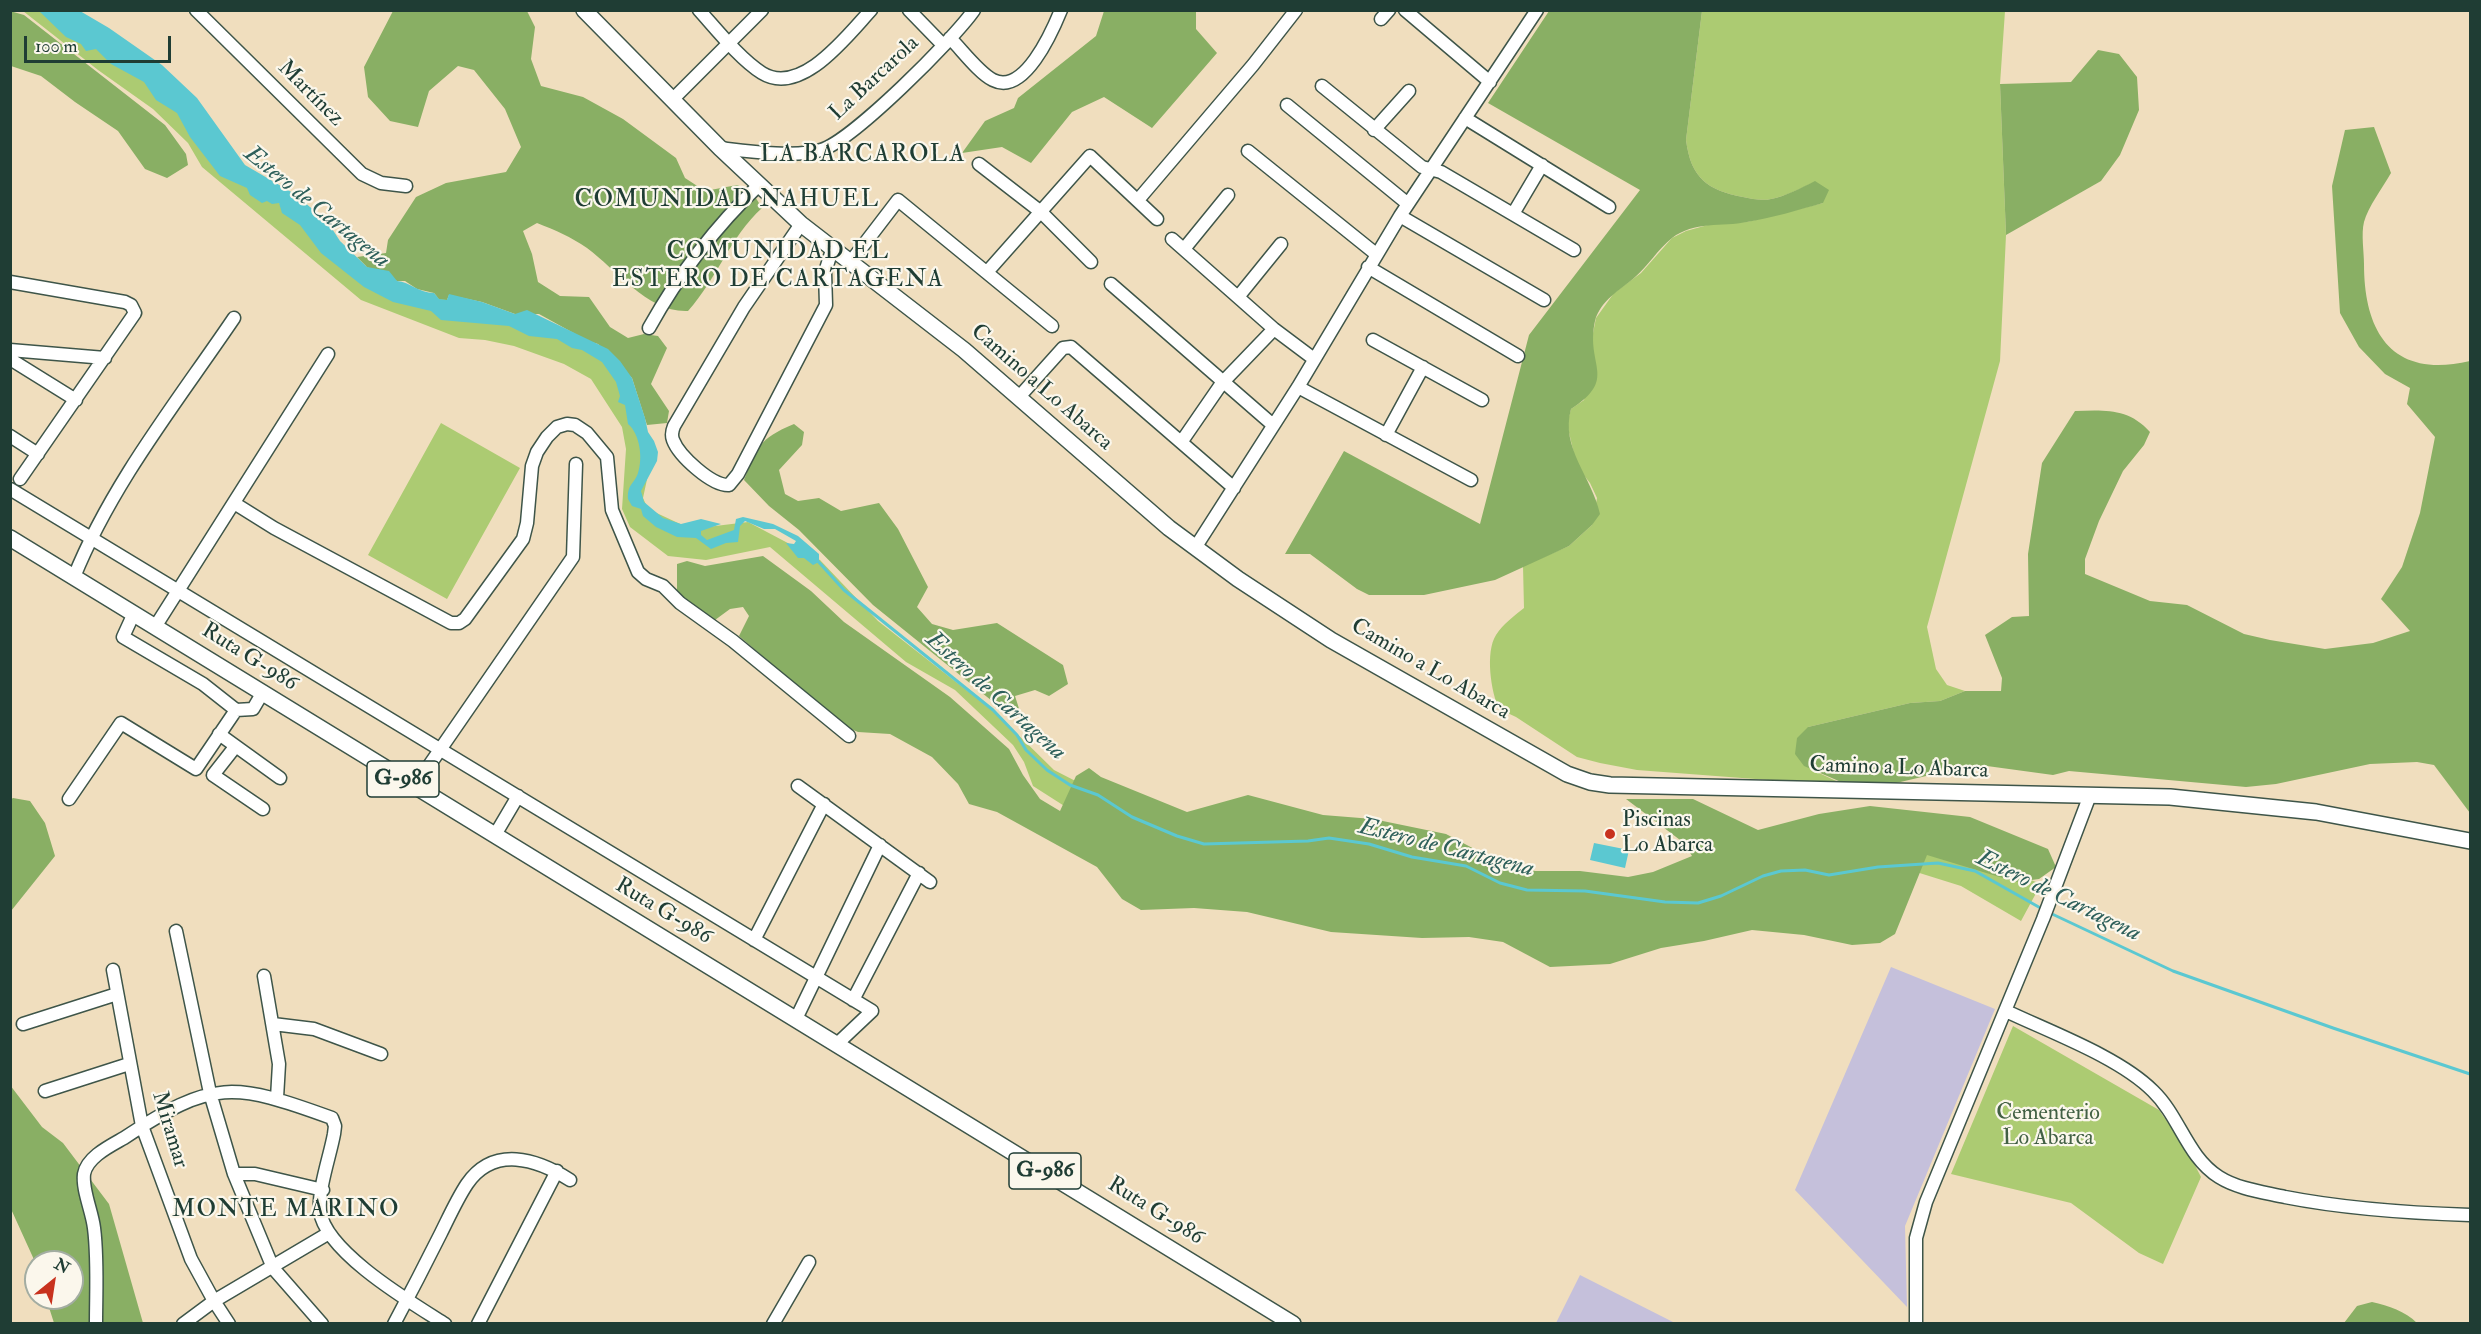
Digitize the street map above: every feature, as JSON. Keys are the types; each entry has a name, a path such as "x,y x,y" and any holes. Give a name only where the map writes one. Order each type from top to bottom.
{"main road":[{"name":"Camino a Lo Abarca","path":"584,10 720,148 801,224 849,264 894,295 1019,397 1131,497 1196,548 1269,600 1331,640 1556,768 1584,780 1620,785 2179,798 2276,807 2366,820 2470,841"},
{"name":"Ruta G-986","path":"10,538 1293,1323"}],"street":[{"name":"Martínez","path":"196,10 362,174 381,183 406,186"},
{"path":"699,10 761,72 778,79 790,79 803,73 824,57 871,10"},
{"path":"672,100 762,10"},
{"path":"909,10 992,80 1002,83 1017,80 1026,71 1042,49 1060,10"},
{"name":"La Barcarola","path":"720,148 800,153 828,148 879,108 946,42 974,10"},
{"path":"1137,200 1296,10"},
{"path":"1405,10 1490,82"},
{"path":"1196,548 1298,387 1400,216 1537,10"},
{"path":"1322,86 1422,167 1441,172 1574,249"},
{"path":"1374,130 1409,91"},
{"path":"1287,105 1408,204"},
{"path":"1465,118 1609,207"},
{"path":"1248,150 1376,254"},
{"path":"988,272 1090,156 1158,219"},
{"path":"979,164 1041,212 1091,262"},
{"path":"1513,214 1542,165"},
{"path":"650,328 672,289 698,252 727,217 759,185"},
{"path":"1184,249 1228,195"},
{"path":"849,264 898,200 1052,326"},
{"path":"1400,216 1544,300"},
{"path":"801,224 744,307 674,426 672,438 674,443 694,466 721,485 732,483 738,474 825,305 825,272 832,250"},
{"path":"1172,239 1274,329 1314,359"},
{"path":"1238,297 1281,244"},
{"path":"1368,267 1518,356"},
{"path":"10,282 125,302 131,305 134,316 20,479"},
{"path":"1111,284 1222,383 1273,425"},
{"path":"74,577 90,538 118,487 234,318"},
{"path":"1182,441 1222,383 1274,329"},
{"path":"1373,340 1482,400"},
{"path":"1019,397 1063,348 1068,346 1075,349 1234,488"},
{"path":"10,350 105,358"},
{"path":"155,627 328,354"},
{"path":"10,359 76,400"},
{"path":"1386,435 1423,367"},
{"path":"1298,387 1471,480"},
{"path":"234,503 274,528 451,623 459,623 465,619 523,539 527,523 532,466 537,452 557,427 567,424 575,425 587,433 607,458 612,510 638,572 646,579 663,586 680,603 733,641 849,736"},
{"path":"10,436 38,454"},
{"path":"415,786 573,557 576,464"},
{"path":"10,489 872,1011 837,1044"},
{"path":"134,613 123,637 203,684 236,710 253,709 263,692"},
{"path":"69,800 121,723 196,769 236,710"},
{"path":"219,734 280,778"},
{"path":"235,747 213,775 263,809"},
{"path":"798,786 930,882"},
{"path":"1916,1323 1915,1252 1926,1202 2006,1011 2090,795"},
{"path":"495,835 518,796"},
{"path":"754,940 824,804"},
{"path":"796,1019 880,845"},
{"path":"853,1000 919,873"},
{"path":"176,931 210,1093 234,1174 273,1268 322,1323"},
{"name":"Miramar","path":"113,970 142,1126 191,1259 214,1301 230,1323"},
{"path":"264,976 279,1064 278,1098"},
{"path":"23,1024 117,994"},
{"path":"2006,1011 2118,1065 2138,1078 2169,1109 2200,1161 2213,1173 2233,1184 2275,1195 2337,1206 2394,1212 2470,1215"},
{"path":"273,1024 314,1029 381,1054"},
{"path":"45,1091 129,1064"},
{"path":"96,1323 94,1229 84,1181 85,1171 91,1161 142,1126 177,1106 210,1093 239,1090 278,1098 332,1118 335,1126 334,1134 320,1210 329,1233 359,1263 407,1300 445,1323"},
{"path":"394,1323 463,1191 480,1170 494,1163 515,1159 540,1163 570,1180"},
{"path":"478,1323 557,1171"},
{"path":"234,1174 255,1174 323,1190"},
{"path":"183,1323 214,1301 329,1233"},
{"path":"773,1323 809,1262"}],"shaded area":[{"path":"1891,967 1995,1009 1905,1226 1907,1307 1795,1190"},
{"path":"1580,1275 1675,1323 1556,1323"}],"green space":[{"path":"10,11 24,15 165,125 186,154 188,165 167,178 145,169 118,131 41,76 11,66"},
{"path":"23,11 62,11 133,68 155,82 315,238 402,286 552,330 580,344 607,363 625,387 640,419 652,456 643,498 648,509 691,529 748,522 820,560 878,621 997,714 1054,770 1183,836 1377,876 1503,896 1661,878 1904,839 1945,846 2041,884 2021,921 1961,886 1894,865 1594,934 1534,936 1416,923 1105,832 1033,786 1024,762 1013,745 955,690 906,662 770,547 706,560 668,556 630,527 622,509 626,449 622,427 591,379 564,364 514,346 459,338 361,300 202,167 188,143 153,109 98,70"},
{"path":"393,11 527,11 535,27 531,59 541,86 583,97 623,119 676,158 685,178 705,191 737,185 751,190 762,208 741,232 688,311 673,310 646,298 587,248 563,234 537,223 523,231 532,254 538,282 560,296 589,297 610,327 628,338 644,334 658,336 667,348 651,384 669,411 667,423 647,425 632,378 598,344 588,341 539,314 515,314 482,302 449,295 447,300 439,299 434,293 417,289 405,281 397,281 367,267 357,257 386,253 388,240 416,197 446,183 506,172 521,147 505,109 474,70 458,66 429,91 418,127 390,121 368,97 364,67"},
{"path":"1104,11 1196,11 1196,29 1217,53 1152,128 1104,97 1072,112 1031,163 1002,147 962,153 985,121 1014,108 1018,98 1096,36"},
{"path":"1549,11 1702,11 1686,140 1688,153 1697,173 1703,180 1720,191 1754,199 1777,198 1815,181 1829,190 1823,203 1785,214 1738,223 1699,227 1681,233 1667,242 1639,273 1611,296 1601,308 1595,321 1593,336 1597,379 1594,388 1571,409 1569,423 1573,450 1591,487 1600,514 1592,525 1569,546 1495,580 1424,595 1369,595 1357,589 1310,554 1285,554 1344,451 1480,524 1529,335 1640,190 1488,103"},
{"path":"1702,11 2005,11 2000,84 2006,235 2000,361 1927,627 1936,669 1947,685 1965,691 1940,701 1910,703 1808,727 1819,773 1847,786 1637,770 1577,757 1516,717 1499,709 1492,683 1490,661 1493,642 1502,627 1524,608 1523,566 1569,546 1592,525 1597,498 1590,483 1579,469 1567,424 1571,409 1584,400 1594,359 1591,343 1596,318 1614,293 1641,273 1672,238 1686,231 1715,223 1747,222 1823,203 1815,182 1782,196 1761,200 1720,191 1703,180 1697,173 1688,153 1686,140"},
{"path":"2098,50 2119,54 2137,77 2139,110 2120,155 2101,181 2006,235 2000,84 2071,82"},
{"path":"2374,127 2391,173 2369,210 2363,227 2365,289 2370,312 2378,331 2388,346 2403,357 2421,363 2444,365 2470,361 2470,813 2434,765 2417,762 2370,764 2276,784 2246,787 2069,771 2053,775 1987,766 1926,776 1879,787 1848,785 1804,766 1795,754 1797,738 1808,727 1910,703 1940,701 1965,691 2001,691 2002,678 1985,635 2012,617 2029,616 2028,554 2042,463 2075,411 2116,412 2134,418 2150,432 2144,445 2123,471 2099,521 2085,559 2085,574 2150,601 2187,605 2244,634 2270,640 2325,649 2373,643 2410,631 2381,599 2402,567 2420,513 2435,437 2407,404 2410,388 2385,374 2359,347 2340,313 2332,186 2345,130"},
{"path":"441,423 520,468 447,599 368,555"},
{"path":"794,424 804,432 802,445 779,470 785,494 798,501 819,498 841,511 879,503 898,529 928,587 917,607 932,624 953,630 997,623 1063,665 1068,684 1049,696 1035,690 1015,696 1021,715 1002,709 873,605 799,530 769,506 744,480 761,445 773,434"},
{"path":"763,556 811,591 844,622 950,697 1009,749 1023,775 1040,799 1060,811 1076,776 1089,768 1101,777 1187,812 1248,795 1323,815 1373,819 1446,834 1497,861 1535,871 1580,871 1628,877 1653,872 1692,856 1684,843 1626,799 1693,799 1758,830 1819,814 1870,806 1970,817 2048,849 2056,867 2039,879 2016,882 1927,855 1895,934 1880,943 1852,945 1804,935 1752,930 1661,948 1610,964 1550,967 1503,942 1469,937 1422,938 1331,932 1247,912 1194,908 1141,910 1122,899 1097,867 997,812 969,804 958,784 932,757 890,734 858,732 844,726 739,636 749,616 743,607 730,609 715,620 677,594 677,564 687,561 705,566"},
{"path":"13,798 30,801 45,823 55,856 11,911 10,800"},
{"name":"Cementerio Lo Abarca","path":"2013,1026 2159,1110 2187,1150 2201,1177 2163,1264 2139,1253 2071,1203 1951,1174"},
{"path":"10,1085 42,1127 63,1143 109,1204 143,1323 54,1323 50,1310 84,1310 84,1250 30,1250 11,1209"},
{"path":"2372,1302 2407,1315 2417,1323 2344,1323 2357,1306"}],"water":[{"path":"39,11 80,11 162,65 197,98 245,165 293,193 327,221 340,241 367,267 389,271 397,281 434,293 439,299 447,300 449,294 482,302 515,314 527,310 608,349 632,378 648,432 658,452 657,461 641,491 644,502 663,518 681,524 701,519 721,524 701,531 701,535 707,540 734,530 736,519 743,517 773,524 798,536 819,554 819,562 813,565 804,558 798,558 786,543 794,544 796,541 775,529 764,529 745,521 740,526 738,542 726,543 711,549 696,538 677,537 656,527 643,516 641,509 632,506 628,499 629,490 639,467 638,440 628,424 625,405 618,402 620,396 616,382 602,362 557,339 529,336 509,326 441,320 431,311 393,302 364,287 321,253 300,225 282,213 279,203 272,204 267,201 262,203 250,195 247,188 220,176 190,137 177,113 156,100 144,82 111,64 96,49 86,51 81,44 66,37"},
{"path":"1594,843 1629,850 1625,868 1590,860"}],"waterway":[{"name":"Estero de Cartagena","path":"816,559 844,590 993,710 1017,735 1026,750 1047,770 1070,785 1098,795 1132,817 1177,836 1204,844 1308,841 1329,838 1369,844 1412,857 1466,866 1500,883 1527,890 1585,891 1665,902 1698,903 1721,896 1763,876 1781,871 1805,870 1829,875 1878,867 1938,863 1975,871 2044,910"},
{"name":"Estero de Cartagena","path":"2050,913 2173,971 2470,1074"}],"place":[{"name":"Piscinas Lo Abarca","path":"1610,834"}],"district":[{"name":"LA BARCAROLA","path":"863,156"},
{"name":"COMUNIDAD NAHUEL","path":"727,201"},
{"name":"COMUNIDAD EL ESTERO DE CARTAGENA","path":"778,267"},
{"name":"MONTE MARINO","path":"286,1211"}]}
